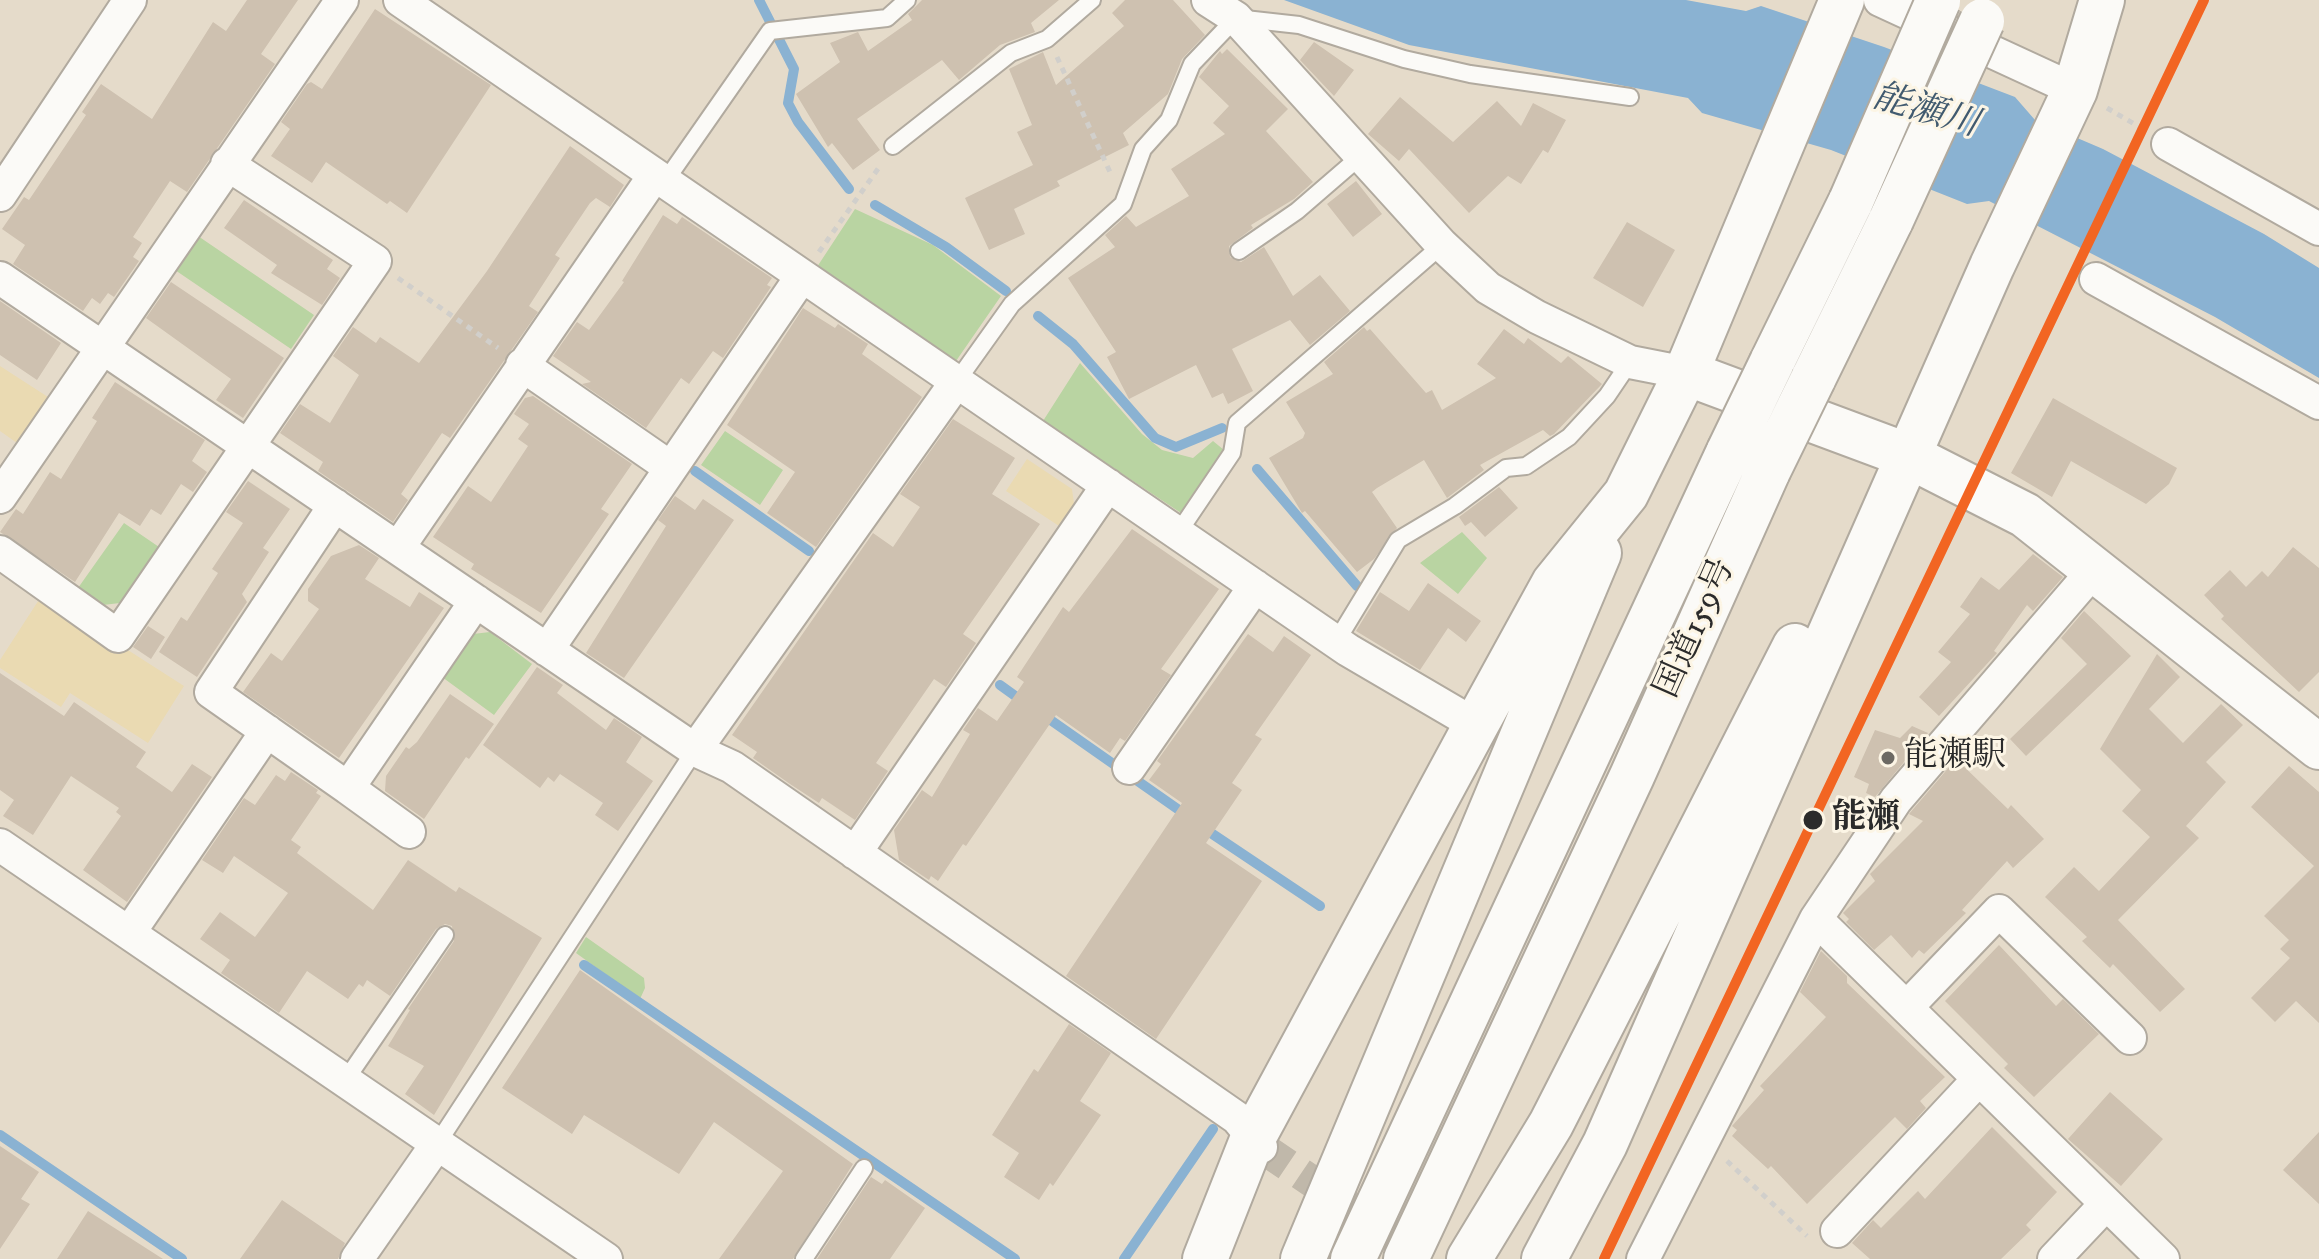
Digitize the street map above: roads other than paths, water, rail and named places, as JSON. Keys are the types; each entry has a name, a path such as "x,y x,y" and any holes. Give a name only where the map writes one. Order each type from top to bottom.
{"main road":[{"path":"1303,1259 1535,700 1626,494 1686,373 1842,0"},
{"path":"2075,89 2102,0"},
{"path":"1544,1259 1605,1144 1992,266 2075,89 2125,0"},
{"name":"国道159号","path":"1353,1259 1729,451 1851,201 1938,1"},
{"name":"国道159号","path":"1406,1259 1632,776 1768,471 1891,220 1987,10"},
{"path":"1686,373 1909,456 2025,515 2315,737"},
{"path":"1205,1259 1257,1143 1554,583 1626,494"},
{"path":"1469,1259 1551,1124 1800,636 1881,519"}],"street":[{"path":"0,195 130,0"},
{"path":"0,497 342,0"},
{"path":"400,0 1336,642 1476,725"},
{"path":"1208,0 1240,9 1442,245 1488,288 1537,317 1630,362 1686,373"},
{"path":"1880,0 2075,89"},
{"path":"2168,144 2319,229"},
{"path":"0,552 118,636 247,443 375,261 227,164"},
{"path":"398,548 522,365 659,179"},
{"path":"547,650 802,276"},
{"path":"0,278 695,750 732,767 1237,1118 1257,1143"},
{"path":"2096,279 2296,387 2319,403"},
{"path":"522,365 671,468"},
{"path":"695,750 957,381"},
{"path":"855,853 1108,485"},
{"path":"335,505 211,692 409,832"},
{"path":"1643,1259 1816,919 1896,800 2094,570"},
{"path":"1129,768 1255,586"},
{"path":"348,788 476,601"},
{"path":"129,933 267,731"},
{"path":"0,845 606,1259"},
{"path":"1907,1007 1999,911 2130,1038"},
{"path":"1816,919 2163,1259"},
{"path":"1826,1237 1978,1080"},
{"path":"357,1259 437,1144"},
{"path":"2054,1259 2106,1204"}],"lane":[{"path":"659,179 770,31 887,18 907,0"},
{"path":"893,146 1011,53 1047,39 1092,0"},
{"path":"957,381 1012,304 1123,204 1143,149 1169,120 1192,64 1240,9 1404,59 1470,74 1630,97"},
{"path":"1239,251 1297,211 1363,154"},
{"path":"1178,533 1232,453 1237,423 1442,245"},
{"path":"1336,642 1398,540 1455,506 1506,468 1526,466 1569,437 1607,396 1630,362"},
{"path":"437,1144 695,750"},
{"path":"345,1081 445,935"},
{"path":"804,1259 864,1168"}],"water":[{"name":"能瀬川","path":"1284,0 1686,0 1746,11 1761,6 1884,47 2015,97 2035,120 2103,149 2264,234 2319,268 2319,378 2215,317 1989,201 1967,204 1831,150 1702,113 1688,98 1409,45"}],"waterway":[{"path":"759,0 794,69 788,103 798,122 849,189"},
{"path":"875,205 946,247 1006,291"},
{"path":"1038,316 1073,344 1155,438 1176,447 1222,428"},
{"path":"1257,469 1357,586"},
{"path":"695,471 809,551"},
{"path":"1000,685 1025,703"},
{"path":"1042,714 1189,817"},
{"path":"1202,827 1320,906"},
{"path":"584,965 1015,1259"},
{"path":"1124,1259 1213,1129"},
{"path":"0,1135 182,1259"}],"tunnel":[{"path":"1261,1147 1427,1259"}],"place":[{"name":"能瀬駅","path":"1888,758"},
{"name":"能瀬","path":"1813,820"}]}
